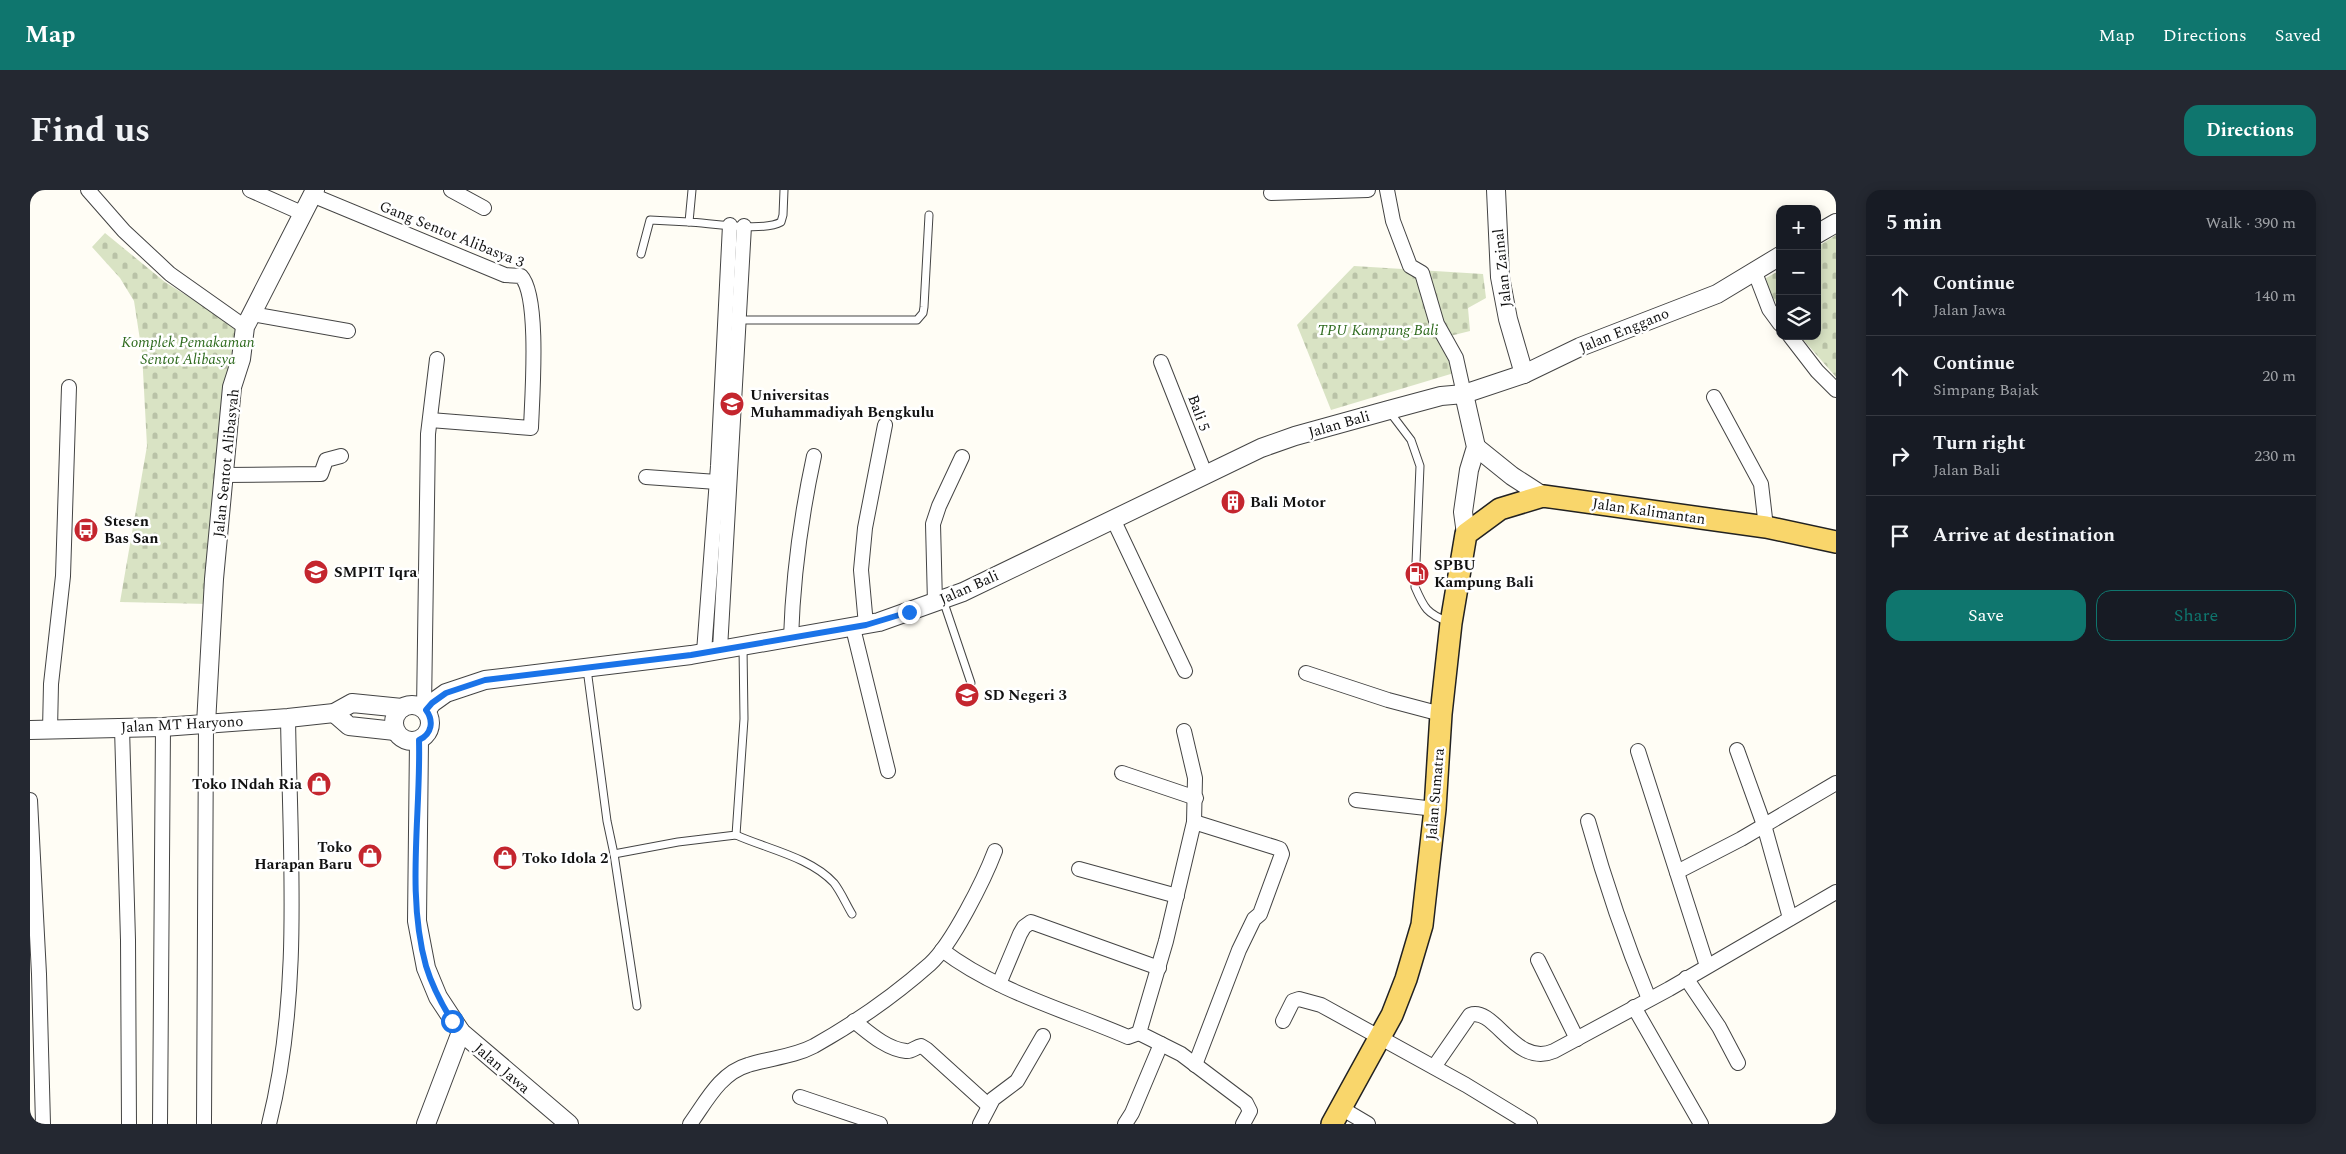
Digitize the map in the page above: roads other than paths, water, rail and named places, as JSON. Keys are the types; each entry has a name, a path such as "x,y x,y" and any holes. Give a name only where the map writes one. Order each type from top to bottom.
{"main road":[{"name":"Jalan Kalimantan","path":"1543,496 1766,527 1836,542"},
{"path":"1466,534 1500,509 1543,496"},
{"name":"Jalan Sumatra","path":"1336,1116 1381,1038 1406,979 1420,934 1435,809 1441,714 1451,623 1466,534"}],"street":[{"path":"88,190 124,231 170,274 248,321 348,331"},
{"path":"250,190 304,214"},
{"path":"451,190 484,208"},
{"path":"1270,193 1368,190"},
{"path":"1387,190 1393,221 1410,266 1422,273 1437,324 1456,358 1476,447"},
{"name":"Jalan Zainal","path":"1496,190 1500,277 1508,320 1524,374"},
{"name":"Jalan Sentot Alibasyah","path":"206,724 214,578 232,387 241,359 248,321 314,193"},
{"name":"Gang Sentot Alibasya 3","path":"314,193 505,275 521,276 527,282 531,299 533,352 531,428 430,420"},
{"path":"1821,232 1836,223"},
{"path":"712,650 737,225"},
{"name":"Jalan Enggano","path":"1464,394 1524,374 1580,347 1718,294 1776,258"},
{"path":"1754,270 1769,309 1776,319"},
{"path":"712,650 717,482 732,319"},
{"path":"1793,340 1817,371 1836,390"},
{"path":"425,710 411,705 402,708 394,720 395,731 398,736 408,742 419,740 426,735 430,727 430,718 425,710 430,420 437,359"},
{"name":"Bali 5","path":"1161,362 1206,476"},
{"path":"50,730 51,684 63,576 69,388"},
{"name":"Jalan Bali","path":"425,710 446,693 471,684 791,638 859,626 939,602 1270,445 1441,396 1464,394"},
{"path":"1714,397 1762,484 1766,527"},
{"path":"885,425 865,528 859,626 888,771"},
{"name":"Jalan Kalimantan","path":"1476,447 1512,476 1543,496"},
{"name":"Jalan Sumatra","path":"1466,534 1463,512 1469,470 1476,447"},
{"path":"224,475 321,474 326,460 341,456"},
{"path":"791,638 792,596 806,492 814,456"},
{"path":"939,602 934,524 938,506 962,457"},
{"path":"646,477 717,482"},
{"path":"1113,519 1185,671"},
{"path":"1306,673 1388,700 1441,714"},
{"name":"Jalan MT Haryono","path":"30,730 163,727 288,718 334,713 352,703 402,708"},
{"path":"334,713 349,726 395,731"},
{"path":"269,1124 283,1044 289,975 288,718"},
{"path":"204,1124 206,724"},
{"path":"160,1124 163,727"},
{"path":"122,728 128,940 129,1124"},
{"path":"1139,1033 1159,968 1194,822 1195,778 1184,731"},
{"name":"Jalan Jawa","path":"419,740 417,920 426,968 438,997 461,1032 569,1124"},
{"path":"1737,750 1764,825 1790,918"},
{"path":"1638,752 1707,966"},
{"path":"1122,773 1196,798"},
{"path":"1677,872 1836,783"},
{"path":"30,800 39,974 36,1080 42,1124"},
{"path":"1356,800 1435,809"},
{"path":"1588,821 1628,948 1649,999"},
{"path":"1194,822 1274,846 1282,854 1260,914 1254,919 1239,950 1195,1065"},
{"path":"690,1124 726,1076 746,1065 786,1056 859,1025 946,952 988,871 995,851"},
{"path":"1079,869 1177,896"},
{"path":"1434,1067 1469,1017 1474,1014 1482,1016 1520,1048 1538,1056 1554,1052 1836,892"},
{"path":"999,984 1020,934 1024,927 1031,922 1159,968"},
{"path":"946,952 999,984 1128,1037 1139,1033 1181,1054 1247,1104 1250,1111 1243,1124"},
{"path":"1538,960 1577,1039"},
{"path":"1686,978 1719,1027 1738,1063"},
{"path":"1283,1021 1293,1001 1299,998 1321,1005 1434,1067 1530,1124"},
{"path":"1634,1007 1700,1124"},
{"path":"859,1025 906,1051 923,1047 989,1106"},
{"path":"426,1124 461,1032"},
{"path":"980,1124 993,1099 1017,1081 1043,1036"},
{"path":"1125,1124 1132,1113 1161,1044"},
{"path":"800,1097 880,1124"},
{"path":"1336,1116 1368,1124"}],"lane":[{"path":"689,222 692,190"},
{"path":"640,254 650,220 737,225 773,225 781,222 784,190"},
{"path":"732,319 917,320 923,313 924,307 928,215"},
{"path":"1389,410 1412,440 1420,466 1415,587 1422,605 1432,616 1451,623"},
{"path":"939,602 971,683"},
{"path":"736,835 744,719 743,645"},
{"path":"587,668 606,821 614,854 637,1006"},
{"path":"614,854 678,842 736,835 798,860 823,873 835,885 852,914"}],"place":[{"name":"Universitas Muhammadiyah Bengkulu","path":"732,404"},
{"name":"Bali Motor","path":"1233,502"},
{"name":"Stesen Bas San","path":"86,530"},
{"name":"SMPIT Iqra","path":"316,572"},
{"name":"SPBU Kampung Bali","path":"1417,574"},
{"name":"SD Negeri 3","path":"967,695"},
{"name":"Toko INdah Ria","path":"319,784"},
{"name":"Toko Harapan Baru","path":"370,856"},
{"name":"Toko Idola 2","path":"505,858"}],"park label":[{"name":"TPU Kampung Bali","path":"1378,330"},
{"name":"Komplek Pemakaman Sentot Alibasya","path":"188,350"}]}
